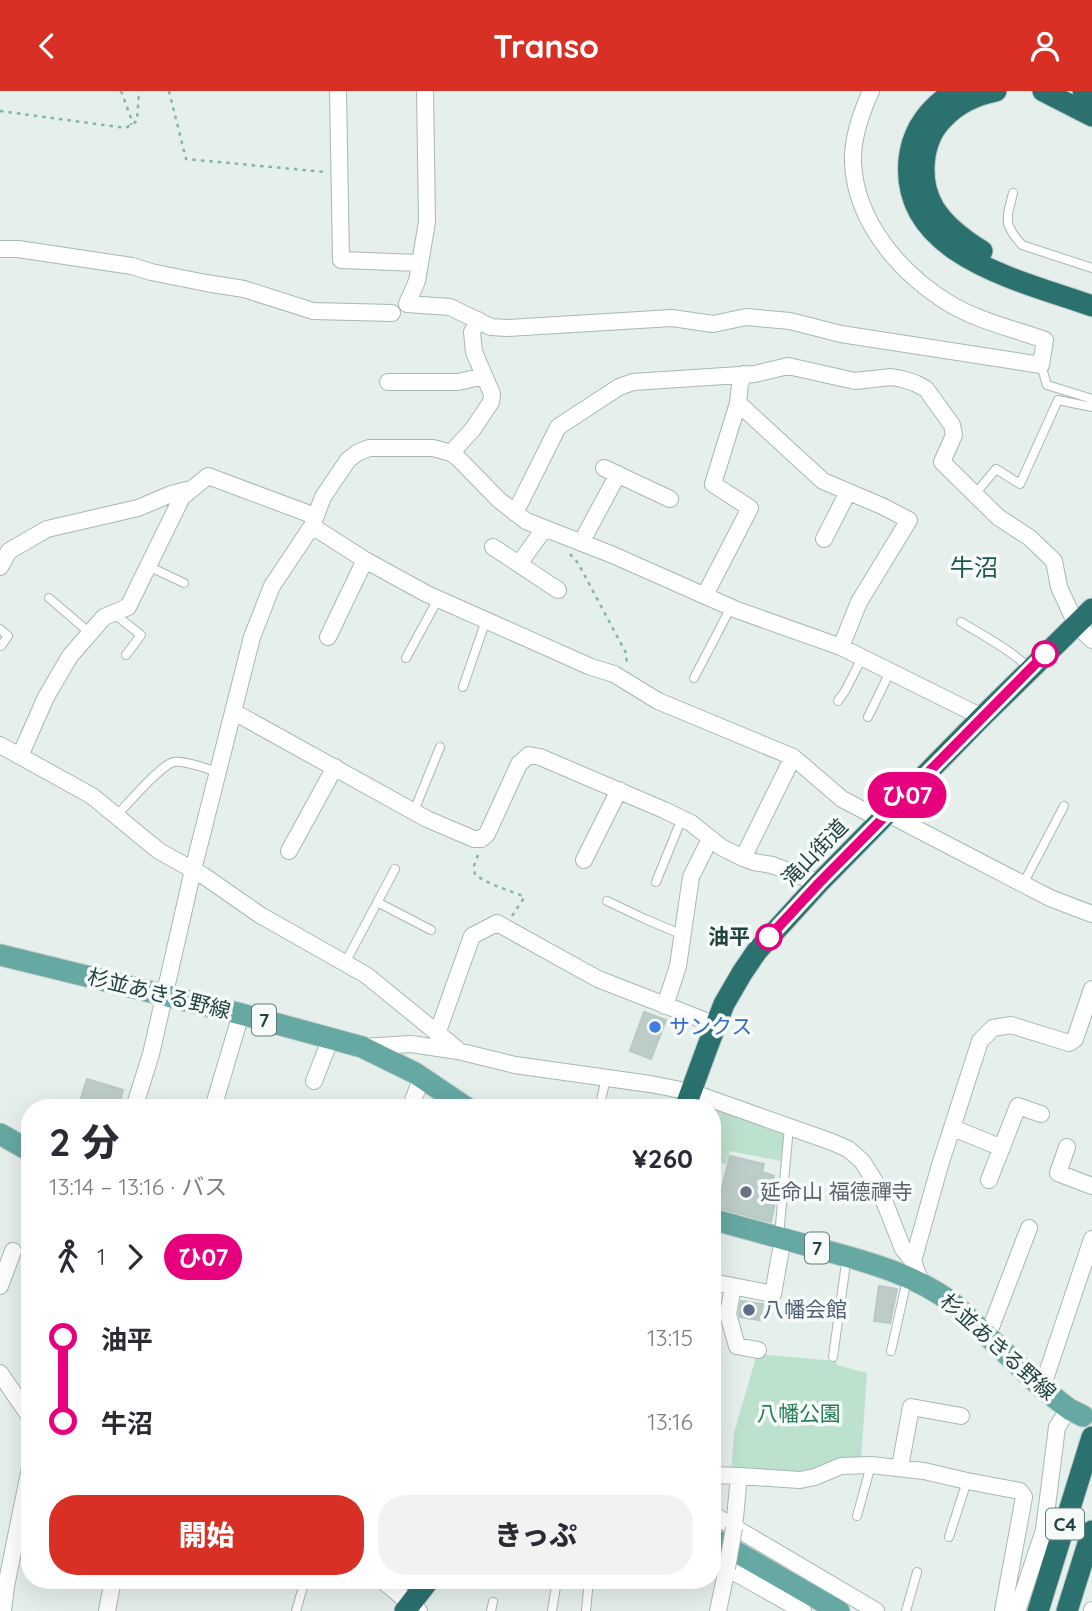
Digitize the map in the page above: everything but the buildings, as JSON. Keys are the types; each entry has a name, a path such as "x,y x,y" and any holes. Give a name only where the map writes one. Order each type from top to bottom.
{"highway":[{"path":"996,91 971,99 954,97 930,111 921,123 909,158 911,191 917,208 942,241 958,253 979,264 1092,306"},
{"path":"1083,91 1092,94"},
{"path":"1046,92 1092,106"},
{"path":"1046,92 1092,116"},
{"path":"1046,92 1082,123 1092,128"},
{"path":"954,97 931,138 926,154 924,174 934,208 950,229 985,252 1092,293"},
{"name":"滝山街道","path":"688,1099 724,1004 757,951 819,883 1092,608"},
{"name":"C4","path":"1038,1611 1092,1437"},
{"name":"C4","path":"1067,1611 1092,1531"},
{"path":"412,1609 424,1589"}],"main road":[{"name":"杉並あきる野線","path":"0,955 241,1014 362,1047 422,1077 454,1099"},
{"path":"0,1134 21,1146"},
{"name":"杉並あきる野線","path":"721,1222 914,1273 988,1335 1042,1388 1076,1413"},
{"path":"721,1543 839,1611"}],"street":[{"path":"338,91 341,260 419,263"},
{"path":"425,91 427,222 417,281 407,304 450,307 491,327 507,328 672,318 713,324 746,317 790,321 841,334 1041,365 1045,340 974,316 950,304 909,272 890,253 877,233 855,184 853,161 859,120 871,91"},
{"path":"0,249 132,266 244,289 313,311 392,313"},
{"path":"451,453 473,429 491,402 492,394 474,352 472,332 478,320"},
{"path":"516,513 558,427 632,381 755,374 788,366 855,380 891,377 915,383 926,389 952,425 954,435 942,462 998,517 1030,538 1054,561 1059,587 1076,624 1092,640"},
{"path":"705,595 750,508 713,484 744,374"},
{"path":"388,382 458,382 484,376"},
{"path":"738,403 823,481 909,520 859,602 841,647"},
{"path":"137,1099 151,1054 193,870 252,637 272,586 314,521 323,498 348,460 357,453 369,448 397,447 433,448 451,453 499,500 526,521 575,547 613,555 731,607 841,647 982,717"},
{"path":"575,547 611,471 670,499"},
{"path":"20,756 46,697 70,656 104,617 128,607 182,497 208,476 314,521 365,561 438,599 591,667 614,674 658,701 793,757 842,799 885,817 1050,898 1092,914"},
{"path":"0,568 9,551 47,529 138,508 191,489"},
{"path":"824,540 848,492"},
{"path":"519,564 544,529"},
{"path":"493,547 558,590"},
{"path":"328,637 365,561"},
{"path":"234,712 427,819 474,839 481,839 487,834 519,764 529,755 540,757 682,818 710,839 743,858 772,865 819,883"},
{"path":"0,745 92,796 159,851 193,870 260,915 366,975 458,1051"},
{"path":"743,858 793,757"},
{"path":"289,851 335,767"},
{"path":"584,860 618,790"},
{"path":"665,1006 678,966 691,877 710,839"},
{"path":"438,1034 472,936 497,923 598,979 716,1025"},
{"path":"914,1273 940,1165 980,1041 993,1028 1010,1025 1069,1043 1075,1039 1092,989"},
{"path":"216,1099 241,1014"},
{"path":"314,1081 331,1038"},
{"path":"362,1047 411,1044 458,1051 515,1065 650,1084 686,1099"},
{"path":"413,1099 422,1077"},
{"path":"989,1180 1018,1106 1041,1114"},
{"path":"721,1109 789,1128 848,1149 862,1161 879,1188 914,1273"},
{"path":"953,1128 1002,1148"},
{"path":"1067,1147 1058,1173 1092,1186"},
{"path":"988,1335 1029,1228"},
{"path":"721,1284 772,1294 780,1238"},
{"path":"1042,1388 1092,1239"},
{"path":"0,1286 13,1251"},
{"path":"733,1287 728,1314 737,1346 758,1350"},
{"path":"0,1373 21,1404"},
{"path":"900,1467 911,1407 961,1416"},
{"path":"1017,1611 1044,1530 1057,1427 1076,1413"},
{"path":"721,1475 800,1480 841,1466 871,1465 924,1471 1020,1491 1024,1497 1003,1611"},
{"path":"721,1560 734,1528 739,1476"},
{"path":"3,1611 21,1512"},
{"path":"721,1520 876,1611"},
{"path":"721,1566 803,1611"},
{"path":"107,1611 111,1589"},
{"path":"391,1589 412,1609"},
{"path":"718,1589 718,1611"}],"lane":[{"path":"1013,193 1008,224 1022,245 1092,268"},
{"path":"1041,365 1047,385 1092,399"},
{"path":"975,494 996,469 1020,484 1058,400 1092,407"},
{"path":"148,566 184,583"},
{"path":"48,598 90,633"},
{"path":"406,658 438,599"},
{"path":"694,678 731,607"},
{"path":"113,613 141,635 126,655"},
{"path":"463,687 486,620"},
{"path":"961,622 1030,669"},
{"path":"0,629 8,636 1,646"},
{"path":"838,701 862,658"},
{"path":"868,717 890,672"},
{"path":"414,811 440,747"},
{"path":"116,816 172,762 218,772"},
{"path":"1023,884 1064,806"},
{"path":"656,882 682,818"},
{"path":"345,963 395,869"},
{"path":"607,901 683,935"},
{"path":"377,902 432,930"},
{"path":"601,1099 606,1079"},
{"path":"780,1238 789,1128"},
{"path":"833,1357 847,1256"},
{"path":"891,1351 914,1273"},
{"path":"857,1516 871,1465"},
{"path":"949,1537 967,1481"},
{"path":"906,1611 917,1572"},
{"path":"296,1611 302,1589"},
{"path":"552,1611 556,1589"},
{"path":"586,1611 588,1589"}],"path":[{"path":"121,91 131,125"},
{"path":"0,111 126,128 137,121 139,91"},
{"path":"169,91 186,159 339,173"},
{"path":"575,547 578,563 626,653 629,682"},
{"path":"481,839 474,866 475,875 524,898 508,929"}],"green space":[{"path":"721,1106 785,1129 781,1161 730,1151 726,1164 721,1163"},
{"name":"八幡公園","path":"757,1354 836,1361 837,1365 867,1373 861,1460 798,1475 731,1472 734,1433"}],"bus line":[{"name":"ひ07","path":"769,937 1045,654"}],"place":[{"name":"油平","path":"769,937"},
{"name":"サンクス","path":"655,1027"},
{"name":"延命山 福德禪寺","path":"746,1192"},
{"name":"八幡会館","path":"749,1310"}],"district":[{"name":"牛沼","path":"974,568"}]}
